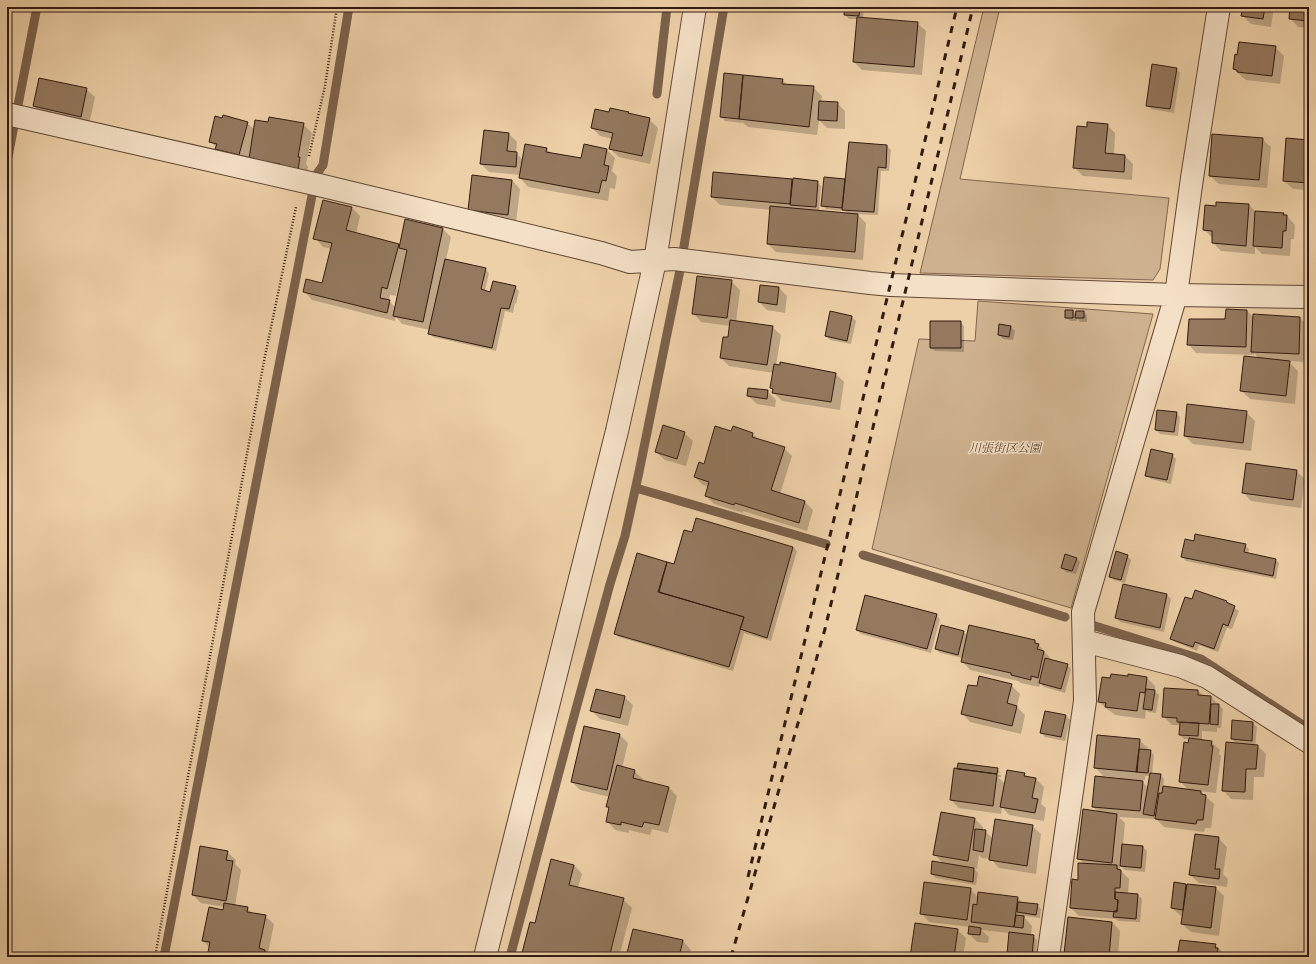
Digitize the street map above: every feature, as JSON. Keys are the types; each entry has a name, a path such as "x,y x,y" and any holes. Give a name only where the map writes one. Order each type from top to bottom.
{"street":[{"path":"485,957 617,430 672,260 695,7"},
{"path":"1048,957 1085,701 1083,612 1176,295 1192,178 1219,7"},
{"path":"13,115 309,183 593,251 630,262 672,260 877,284 1176,295 1309,297"},
{"path":"1084,640 1180,666 1206,677 1309,742"}],"path":[{"path":"155,957 264,361 309,183 306,168 325,86 337,7"}],"green space":[{"path":"984,7 1000,7 960,179 1169,198 1160,269 1153,280 920,273"},
{"name":"川張街区公園","path":"978,301 1153,314 1071,608 872,549 919,339 975,341"}],"building":[{"path":"845,7 860,7 859,16 844,15"},
{"path":"1243,7 1265,7 1263,19 1241,16"},
{"path":"1290,7 1309,7 1309,21 1289,19"},
{"path":"857,17 918,22 914,67 853,62"},
{"path":"1239,42 1276,46 1272,76 1237,72 1237,70 1233,69 1235,54 1237,55"},
{"path":"1152,64 1177,68 1170,109 1146,106"},
{"path":"724,73 743,75 739,119 720,117"},
{"path":"743,75 783,79 782,84 814,86 809,127 739,119"},
{"path":"39,78 87,88 81,117 33,106"},
{"path":"819,101 838,102 837,121 818,120"},
{"path":"610,108 650,118 642,156 609,149 613,133 591,128 595,109 609,112"},
{"path":"223,115 248,122 239,155 215,149 217,144 209,142 215,116 222,118"},
{"path":"269,117 304,123 298,157 300,157 298,170 280,166 280,164 249,159 255,120 268,122"},
{"path":"1087,122 1108,124 1105,153 1125,155 1124,172 1073,168 1077,126 1087,127"},
{"path":"484,130 509,133 507,151 517,152 516,167 480,164"},
{"path":"1212,134 1263,138 1259,180 1209,176"},
{"path":"1286,138 1309,140 1309,183 1283,181"},
{"path":"849,142 887,145 886,168 878,167 874,212 842,210"},
{"path":"525,144 547,148 546,152 581,158 584,144 607,149 604,165 609,166 606,181 602,180 599,193 519,178"},
{"path":"713,172 792,179 790,204 711,197"},
{"path":"472,175 512,180 508,215 468,210"},
{"path":"824,177 845,179 842,208 821,206"},
{"path":"793,178 818,181 816,207 790,205"},
{"path":"323,200 352,207 346,230 399,244 387,289 382,287 380,298 390,300 387,313 303,292 306,279 322,283 332,243 313,239"},
{"path":"1216,202 1249,204 1246,246 1212,243 1212,231 1203,230 1205,205 1216,206"},
{"path":"770,206 858,214 855,252 767,244"},
{"path":"1255,211 1284,213 1283,215 1287,215 1286,231 1283,231 1282,248 1253,246"},
{"path":"405,219 443,228 423,322 393,316 407,250 399,248"},
{"path":"445,259 486,268 481,289 490,292 493,281 516,286 509,309 501,308 492,348 428,334"},
{"path":"697,276 732,280 727,318 692,314"},
{"path":"760,285 779,287 777,305 758,302"},
{"path":"1226,309 1247,310 1246,347 1187,345 1189,319 1225,319"},
{"path":"1065,310 1073,310 1073,318 1065,318"},
{"path":"830,311 852,316 847,341 825,336"},
{"path":"1076,311 1084,311 1084,318 1075,318"},
{"path":"1253,314 1300,317 1299,354 1251,352"},
{"path":"730,320 773,326 767,365 720,358 723,337 728,337"},
{"path":"930,321 961,321 961,348 930,348"},
{"path":"999,324 1011,326 1009,337 998,335"},
{"path":"1244,356 1290,361 1286,396 1240,391"},
{"path":"780,362 836,373 831,402 772,393 773,389 770,388 774,364 780,365"},
{"path":"748,388 768,390 767,399 747,396"},
{"path":"1187,404 1247,411 1243,443 1184,436"},
{"path":"1157,410 1177,412 1174,432 1155,430"},
{"path":"663,425 685,432 677,459 655,452"},
{"path":"715,426 731,431 733,426 753,433 752,437 785,447 771,490 805,501 799,523 735,503 734,505 705,496 709,482 694,477 699,462 704,464"},
{"path":"1151,449 1173,454 1167,480 1145,476"},
{"path":"1246,463 1297,470 1293,500 1242,493"},
{"path":"696,518 793,547 767,638 740,629 744,617 659,592 667,562 674,564 684,530 692,532"},
{"path":"1195,534 1246,544 1244,552 1276,559 1273,576 1181,557 1185,539 1194,541"},
{"path":"1116,551 1128,555 1121,580 1109,577"},
{"path":"637,553 667,562 658,592 744,617 729,667 614,634"},
{"path":"1065,554 1077,558 1072,571 1061,568"},
{"path":"1123,584 1167,594 1160,628 1115,618"},
{"path":"1195,590 1227,601 1226,602 1235,606 1228,626 1223,624 1214,649 1195,642 1193,647 1170,639 1185,597 1192,599"},
{"path":"865,595 937,614 927,649 856,630"},
{"path":"941,625 964,631 958,655 935,649"},
{"path":"969,625 1035,640 1035,643 1039,644 1037,649 1044,651 1038,678 1031,676 1031,680 1011,675 1011,673 961,662"},
{"path":"1045,658 1068,664 1061,689 1039,683"},
{"path":"1111,674 1128,676 1128,674 1147,677 1145,693 1140,692 1137,711 1105,707 1106,703 1098,702 1102,677 1110,678"},
{"path":"979,676 1012,684 1007,703 1017,706 1012,726 961,714 968,685 977,686"},
{"path":"1164,688 1198,690 1198,695 1211,696 1209,724 1177,722 1177,718 1162,717"},
{"path":"596,689 625,696 620,718 590,711"},
{"path":"1146,689 1155,690 1152,710 1143,709"},
{"path":"1211,704 1219,704 1218,725 1210,724"},
{"path":"1045,711 1066,715 1061,737 1040,733"},
{"path":"1232,720 1253,722 1252,741 1231,739"},
{"path":"1180,722 1199,723 1198,736 1179,735"},
{"path":"584,726 620,734 607,790 571,782"},
{"path":"1097,735 1140,739 1137,772 1094,768"},
{"path":"1189,738 1212,741 1211,746 1213,746 1208,785 1179,782 1184,742 1188,743"},
{"path":"1226,742 1258,745 1256,769 1246,769 1245,792 1222,791"},
{"path":"1139,749 1151,750 1148,773 1136,772"},
{"path":"958,763 998,768 997,774 957,769"},
{"path":"617,765 635,770 633,778 669,787 659,825 644,822 642,827 621,822 621,825 606,822 609,807 606,807"},
{"path":"954,768 997,774 993,806 950,800"},
{"path":"1007,770 1025,773 1024,776 1036,778 1032,798 1038,799 1035,813 1000,807"},
{"path":"1150,773 1161,774 1154,816 1143,814"},
{"path":"1095,776 1143,781 1140,811 1092,807"},
{"path":"1163,786 1201,791 1201,794 1206,795 1203,820 1197,820 1196,824 1155,819 1159,793 1162,793"},
{"path":"1083,809 1117,814 1112,863 1077,859"},
{"path":"941,812 975,818 968,861 933,855"},
{"path":"995,819 1033,825 1027,866 989,860"},
{"path":"975,829 986,830 983,852 973,850"},
{"path":"1195,834 1219,837 1215,869 1220,869 1219,879 1189,875"},
{"path":"1122,844 1143,846 1141,868 1120,866"},
{"path":"200,846 228,851 226,860 233,861 226,901 192,895"},
{"path":"551,859 574,865 569,885 624,898 610,954 614,955 614,957 521,957 530,922 535,923"},
{"path":"932,861 974,868 973,882 931,874"},
{"path":"1078,863 1117,865 1117,869 1121,870 1120,888 1115,888 1115,899 1118,900 1117,912 1070,908 1072,879 1078,880"},
{"path":"924,882 971,888 967,920 920,914"},
{"path":"1174,882 1186,884 1183,910 1171,908"},
{"path":"1187,884 1216,887 1211,928 1181,924"},
{"path":"978,892 1018,897 1014,927 971,922 973,904 977,905"},
{"path":"1115,892 1138,894 1136,919 1113,917 1114,911 1117,911 1118,900 1115,899"},
{"path":"1018,902 1038,904 1036,915 1017,912"},
{"path":"224,903 248,907 247,912 266,915 259,948 265,950 264,957 207,957 210,942 202,941 209,907 223,910"},
{"path":"1016,915 1024,916 1023,928 1014,927"},
{"path":"1068,917 1112,922 1109,957 1064,954"},
{"path":"915,923 958,929 954,957 910,957"},
{"path":"969,926 981,928 980,935 968,934"},
{"path":"633,929 683,940 679,957 626,957"},
{"path":"1009,932 1034,935 1032,956 1007,954"},
{"path":"1180,940 1216,944 1215,948 1218,948 1217,957 1177,957"}],"waterway":[{"path":"7,162 37,7"},
{"path":"164,957 316,175 323,165 349,7"},
{"path":"657,94 667,7"},
{"path":"510,957 610,584 625,536 680,270 724,7"},
{"path":"636,488 826,544"},
{"path":"863,555 1065,617"},
{"path":"1092,625 1201,659 1309,729"}],"railway":[{"path":"748,877 957,7"},
{"path":"731,957 825,629 973,7"}]}
